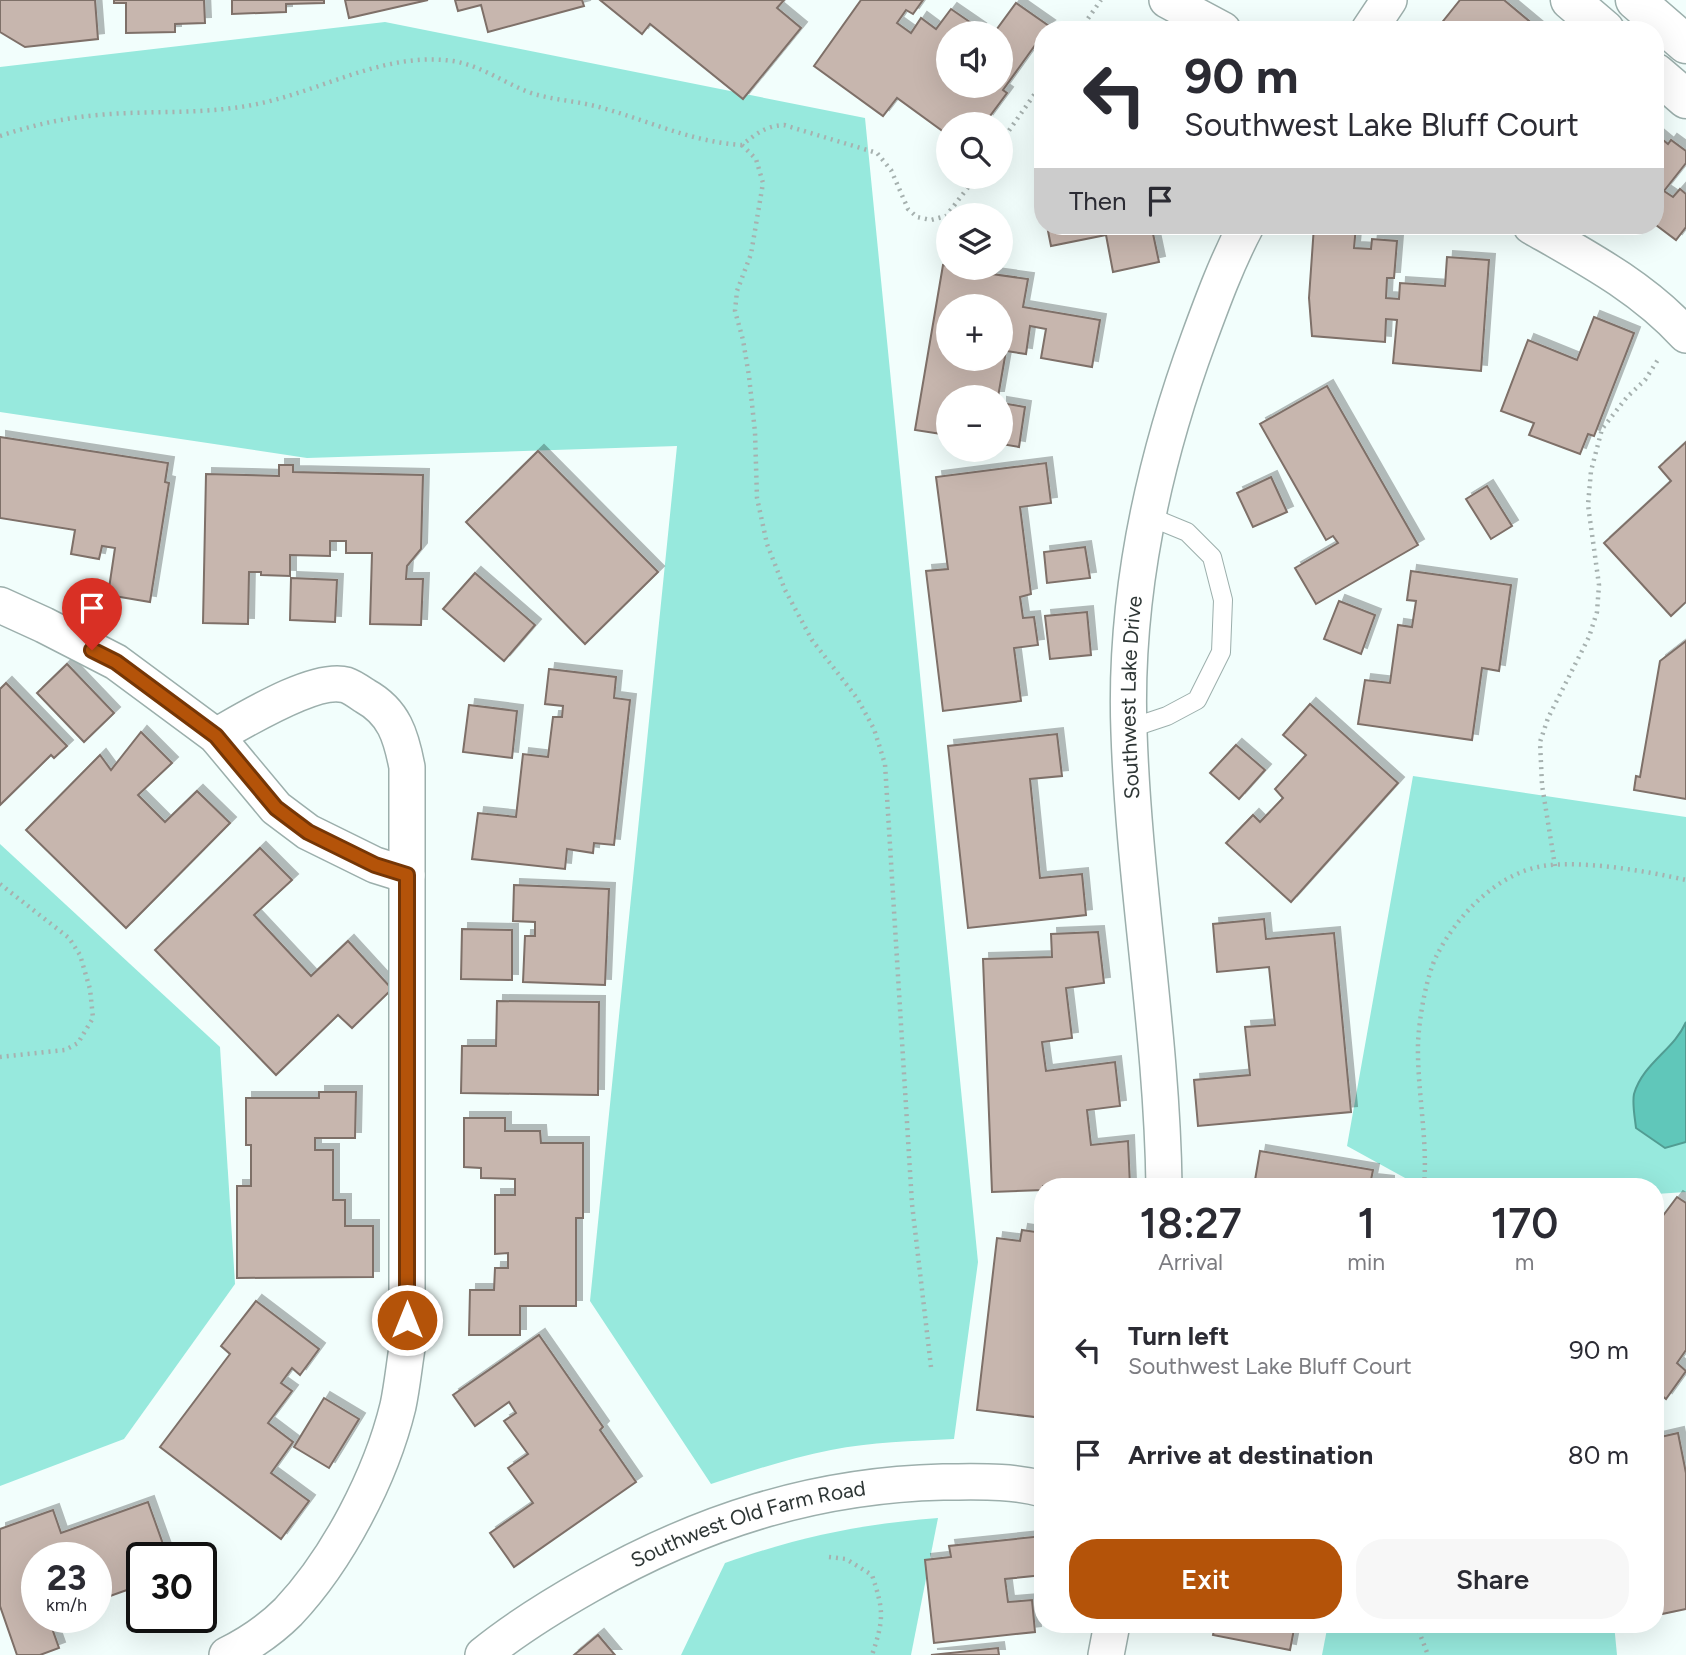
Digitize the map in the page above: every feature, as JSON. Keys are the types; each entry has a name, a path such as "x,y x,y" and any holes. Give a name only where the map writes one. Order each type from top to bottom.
{"street":[{"path":"1167,0 1206,21"},
{"path":"1375,21 1389,0"},
{"path":"1570,0 1594,21"},
{"path":"1635,0 1659,21"},
{"path":"1664,25 1686,44"},
{"path":"1664,80 1686,99"},
{"name":"Southwest Lake Drive","path":"1164,1178 1160,1093 1132,792 1129,668 1138,576 1148,516 1177,399 1218,285 1242,235"},
{"path":"1547,235 1633,286 1674,344"},
{"path":"0,606 116,662 216,736 276,808 308,832 375,865 407,875"},
{"path":"216,736 268,707 310,688 345,684 380,704 400,735 407,767 407,1348 398,1406 379,1461 355,1514 326,1565 288,1612 265,1632 227,1655"},
{"name":"Southwest Old Farm Road","path":"483,1655 543,1612 631,1562 694,1533 761,1509 833,1492 909,1483 988,1481 1034,1488"},
{"path":"1106,1655 1110,1633"}],"lane":[{"path":"1129,729 1167,716 1197,700 1221,652 1223,600 1212,557 1187,532 1148,516"}],"path":[{"path":"1086,21 1101,0"},
{"path":"0,136 40,123 100,115 193,113 254,105 399,62 426,59 472,65 529,92 557,100 596,106 714,143 742,145 756,159 763,183 751,254 737,291 735,311 749,376 755,432 757,498 767,544 785,590 812,640 857,698 874,729 885,764 912,1204 931,1367"},
{"path":"1013,125 1034,95"},
{"path":"742,145 760,130 784,125 877,153 891,170 908,209 917,217 931,220 946,216 967,189"},
{"path":"1555,866 1542,785 1540,742 1548,718 1589,637 1597,612 1599,585 1588,505 1591,471 1602,429 1674,344"},
{"path":"1424,1178 1418,1041 1436,956 1464,916 1504,879 1543,866 1589,866 1686,880"},
{"path":"0,884 69,938 80,955 87,978 93,1018 78,1042 65,1050 0,1057"},
{"path":"829,1557 846,1559 872,1575 882,1605 881,1626 872,1655"},
{"path":"1419,1633 1428,1655"}],"shaded area":[{"path":"385,22 865,118 978,1262 954,1439 846,1447 786,1461 711,1484 590,1301 677,446 307,458 0,412 0,67"},
{"path":"1413,776 1686,817 1686,1192 1664,1193 1664,1178 1405,1178 1347,1146"},
{"path":"0,844 220,1047 235,1284 124,1439 0,1486"},
{"path":"1686,1022 1686,1142 1665,1148 1636,1128 1634,1094 1644,1074 1674,1041"},
{"path":"938,1518 911,1655 681,1655 725,1563 830,1533"},
{"path":"1326,1633 1615,1633 1617,1655 1322,1655"}],"building":[{"path":"0,0 95,0 98,39 25,47 0,32"},
{"path":"114,0 204,0 205,23 175,24 175,32 126,33 126,3 114,3"},
{"path":"232,0 324,0 324,3 286,4 286,12 232,14"},
{"path":"345,0 428,0 349,18"},
{"path":"455,0 582,0 584,6 488,32 481,5 458,11"},
{"path":"600,0 784,0 777,8 801,28 743,99 650,24 642,34"},
{"path":"861,0 923,0 913,14 906,10 897,23 911,33 921,18 936,29 936,98 1003,98 993,112 936,112 936,126 897,98 883,116 814,66"},
{"path":"1460,0 1504,0 1529,21 1443,21"},
{"path":"1016,3 1042,21 1034,21 1034,47 1013,76 1013,21 1003,21"},
{"path":"951,9 968,21 942,21"},
{"path":"1671,140 1686,151 1686,163 1664,191 1664,141 1668,144"},
{"path":"1680,189 1686,194 1686,227 1676,240 1664,231 1664,191 1673,197"},
{"path":"1049,235 1106,235 1051,246"},
{"path":"1106,235 1153,235 1159,262 1113,272"},
{"path":"1313,235 1355,235 1354,248 1371,249 1372,239 1397,241 1394,278 1387,278 1386,298 1399,299 1400,283 1445,286 1447,257 1489,260 1481,371 1393,363 1397,320 1386,319 1385,342 1312,336 1309,298"},
{"path":"1013,277 1028,279 1023,307 1100,320 1092,367 1041,358 1046,329 1030,326 1026,354 1013,352 1013,294 938,294 940,280 1013,280"},
{"path":"936,306 936,371 1003,371 1000,385 936,385 936,433 915,430"},
{"path":"1594,317 1634,333 1594,436 1588,434 1580,454 1529,435 1534,423 1501,411 1528,340 1577,360"},
{"path":"1327,386 1418,545 1316,604 1295,568 1338,543 1333,536 1326,540 1260,424"},
{"path":"1013,405 1025,407 1019,447 1013,446"},
{"path":"0,437 168,463 165,482 169,483 150,602 108,595 115,548 102,546 99,559 71,554 75,530 0,518"},
{"path":"1686,442 1686,602 1671,616 1604,543 1671,481 1659,467"},
{"path":"538,451 658,572 585,644 466,522"},
{"path":"1046,463 1051,503 1020,507 1031,594 1020,597 1023,618 1034,617 1038,645 1014,648 1021,701 943,711 926,571 948,569 936,477"},
{"path":"279,465 293,465 293,472 423,475 421,549 407,566 406,579 423,579 421,625 370,624 372,553 346,553 346,541 330,541 330,556 290,555 290,576 249,572 248,624 203,623 206,474 279,476"},
{"path":"1271,477 1287,512 1253,527 1237,493"},
{"path":"1487,486 1512,526 1491,539 1466,499"},
{"path":"1085,547 1090,578 1047,583 1044,552"},
{"path":"1411,571 1511,585 1499,671 1482,668 1472,740 1358,724 1365,680 1390,683 1398,625 1412,627 1416,601 1407,600"},
{"path":"475,573 535,625 504,661 443,609"},
{"path":"291,578 337,580 335,622 290,620"},
{"path":"1339,601 1375,615 1361,654 1324,639"},
{"path":"1087,612 1091,655 1050,659 1045,616"},
{"path":"1686,641 1686,799 1634,790 1636,776 1640,777 1660,661"},
{"path":"67,664 114,713 84,742 37,693"},
{"path":"549,669 616,677 614,698 630,700 614,845 594,843 593,853 567,849 565,869 472,859 478,813 516,817 523,754 548,757 553,717 562,717 563,706 545,704"},
{"path":"6,683 67,746 54,758 51,755 0,805 0,689"},
{"path":"1310,704 1398,783 1291,902 1226,843 1253,815 1260,822 1283,798 1275,789 1306,755 1283,735"},
{"path":"469,705 517,711 512,758 463,752"},
{"path":"141,732 172,763 138,795 165,822 197,791 230,823 126,928 26,830 100,755 111,770"},
{"path":"1057,734 1062,776 1030,779 1040,878 1082,874 1086,915 968,928 948,746"},
{"path":"1236,745 1265,770 1239,799 1210,773"},
{"path":"260,848 292,880 254,915 311,976 348,941 392,989 352,1028 338,1015 276,1075 155,950"},
{"path":"514,885 609,889 605,985 523,982 525,936 535,936 535,922 513,921"},
{"path":"1264,919 1266,939 1334,933 1351,1112 1198,1126 1194,1080 1250,1075 1245,1027 1275,1025 1269,967 1217,972 1213,924"},
{"path":"462,929 512,930 512,980 461,979"},
{"path":"1098,932 1104,983 1066,988 1072,1038 1042,1042 1046,1071 1115,1062 1120,1106 1087,1110 1091,1145 1128,1141 1130,1178 1034,1178 1034,1190 992,1192 983,959 1052,957 1051,934"},
{"path":"497,1001 599,1002 598,1095 461,1093 462,1046 496,1046"},
{"path":"319,1092 356,1092 355,1138 315,1138 315,1150 333,1150 333,1200 345,1200 345,1226 373,1226 373,1277 237,1278 237,1186 251,1186 251,1145 246,1145 246,1098 319,1098"},
{"path":"464,1118 505,1118 505,1131 540,1131 541,1143 583,1143 583,1218 576,1218 576,1306 520,1306 520,1335 469,1335 470,1290 494,1290 495,1268 508,1268 508,1253 495,1254 495,1195 515,1195 515,1179 481,1178 481,1168 464,1167"},
{"path":"1260,1151 1373,1170 1371,1178 1255,1178"},
{"path":"1677,1197 1686,1203 1686,1350 1677,1363 1686,1371 1666,1399 1664,1397 1664,1214"},
{"path":"1022,1230 1034,1232 1034,1417 977,1410 997,1238 1020,1241"},
{"path":"256,1301 319,1349 300,1375 292,1368 281,1383 292,1391 268,1423 293,1442 271,1473 309,1501 281,1539 160,1447 230,1354 221,1346"},
{"path":"539,1335 603,1427 600,1430 636,1482 514,1567 490,1533 533,1503 508,1468 528,1454 504,1421 516,1413 509,1402 475,1426 453,1395"},
{"path":"324,1398 359,1419 329,1468 294,1447"},
{"path":"1678,1433 1686,1473 1686,1609 1664,1614 1664,1436"},
{"path":"148,1502 162,1542 126,1542 126,1590 112,1595 112,1542 21,1542 21,1633 54,1633 59,1648 40,1655 17,1655 0,1606 0,1529 53,1510 61,1533"},
{"path":"1034,1537 1034,1576 1005,1579 1008,1602 1032,1600 1034,1632 934,1643 925,1560 951,1557 949,1546"},
{"path":"1213,1633 1293,1633 1290,1650"},
{"path":"598,1635 615,1655 574,1655"},
{"path":"998,1648 999,1655 931,1655"}],"route":[{"path":"92,650 116,662 216,736 276,808 308,832 375,865 407,875 407,1320"}]}
